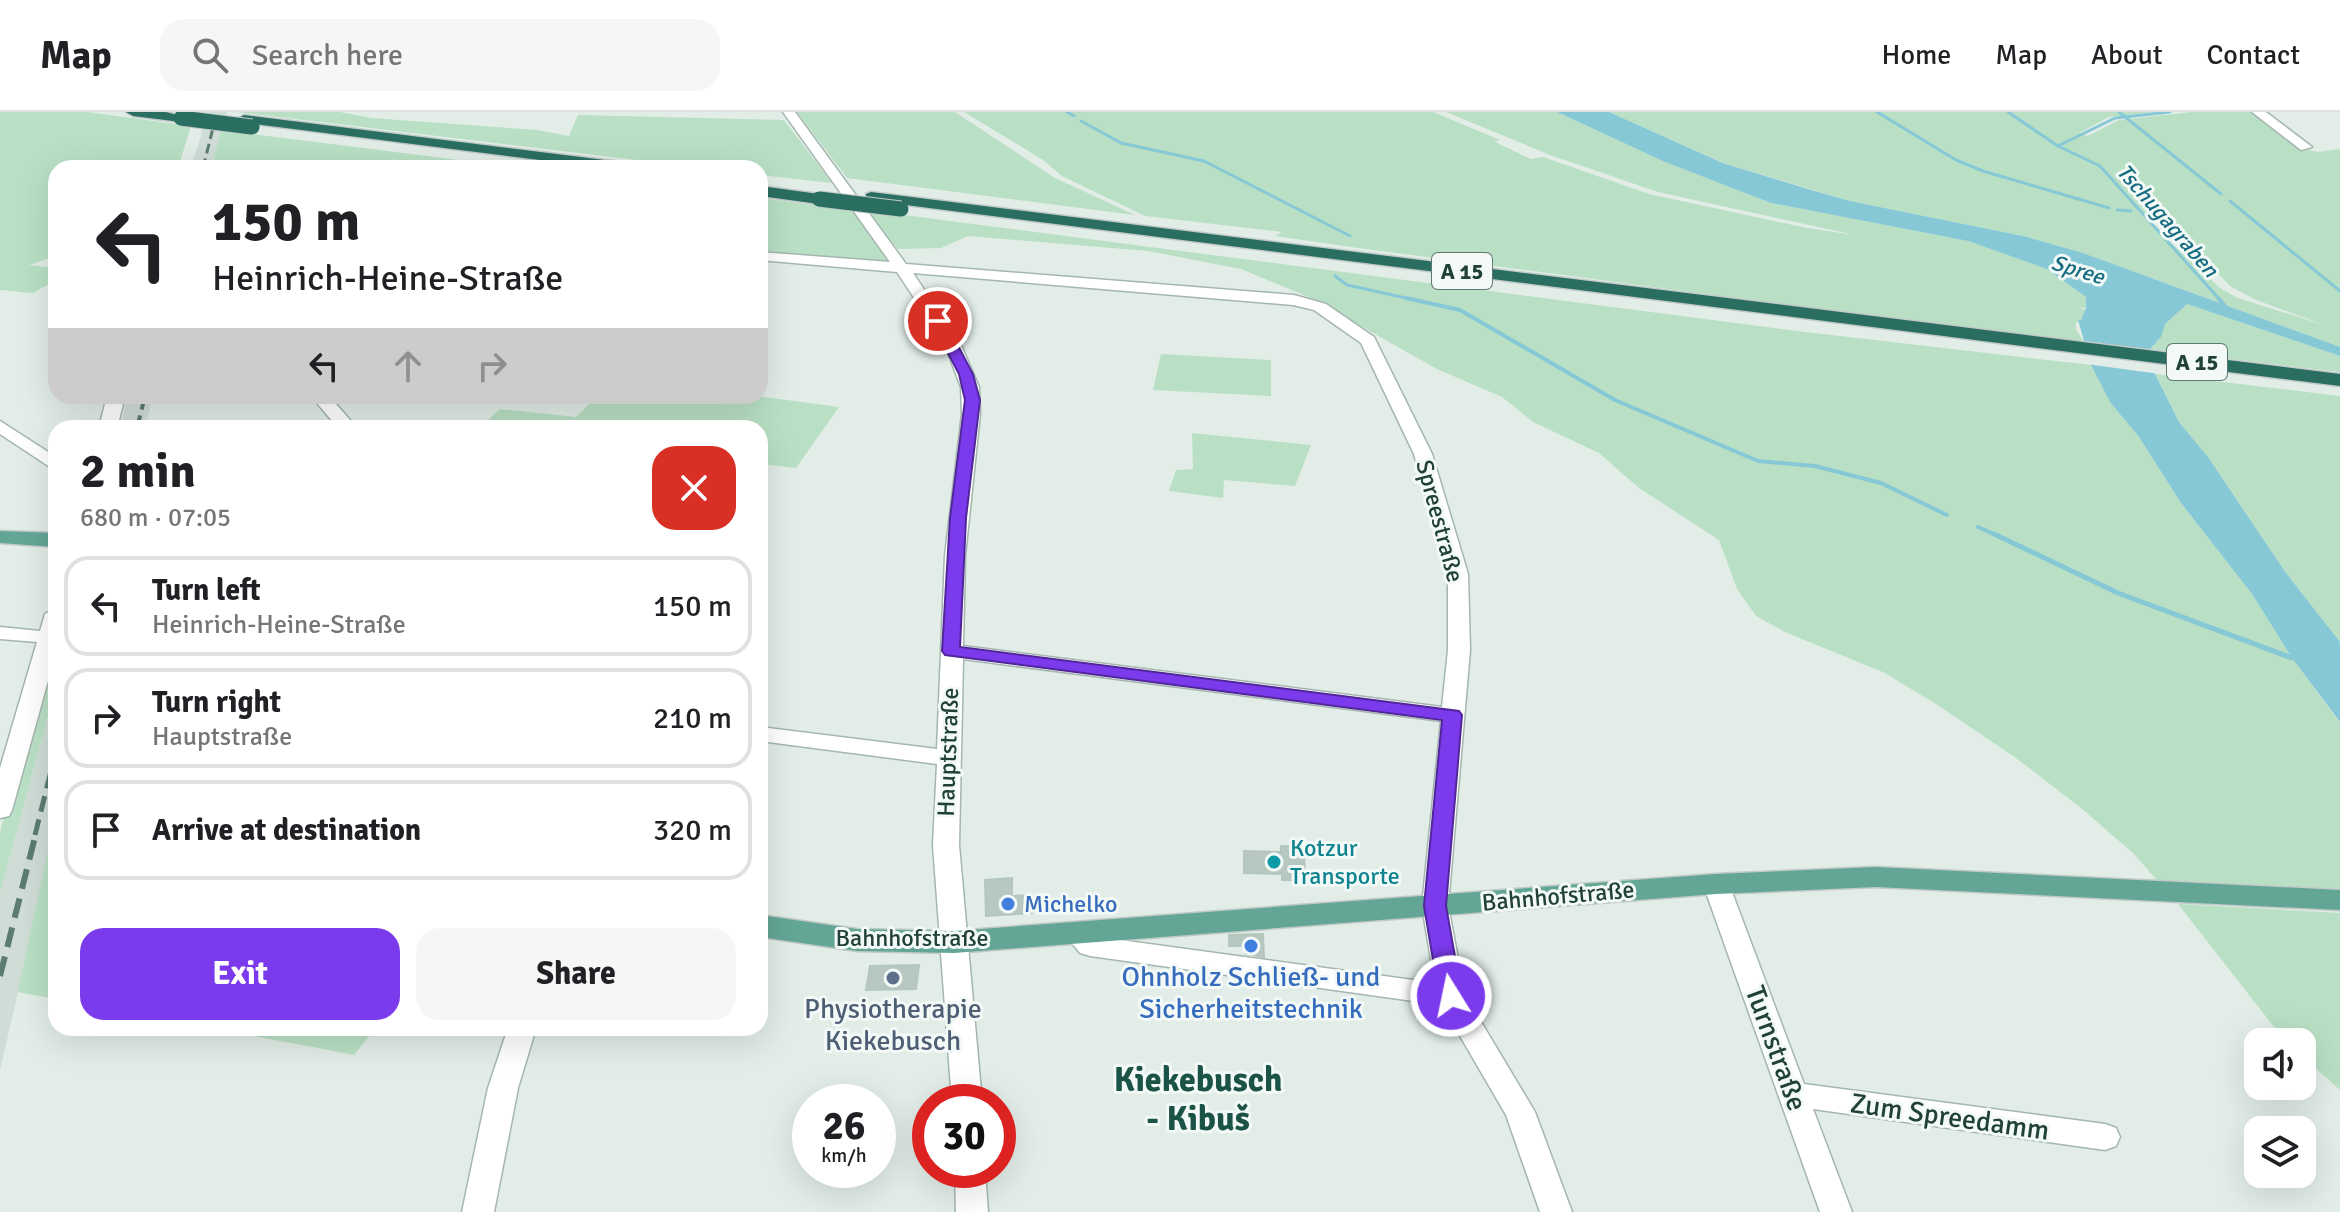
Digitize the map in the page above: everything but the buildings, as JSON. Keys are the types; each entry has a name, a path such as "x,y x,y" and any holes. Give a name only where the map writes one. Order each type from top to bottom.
{"highway":[{"path":"133,112 184,115 568,160"},
{"path":"248,123 517,160"},
{"name":"A 15","path":"768,185 901,209 2056,349 2340,380"},
{"name":"A 15","path":"768,191 871,197 2056,349 2340,389"}],"main road":[{"path":"0,537 48,540"},
{"name":"Bahnhofstraße","path":"768,927 855,940 954,942 1716,884 1876,877 2340,900"}],"street":[{"name":"Hauptstraße","path":"789,112 904,269 953,345 966,374 972,400 958,518 951,651 946,845 954,942"},
{"path":"2258,112 2306,147"},
{"name":"Spreestraße","path":"768,257 1294,300 1320,307 1368,340 1423,454 1458,574 1459,650 1435,906 1451,996 1520,1112 1556,1212"},
{"path":"327,404 341,420"},
{"path":"0,426 48,459"},
{"path":"0,633 35,636"},
{"path":"0,810 48,642"},
{"path":"951,651 1452,715"},
{"path":"768,735 948,758"},
{"name":"Turnstraße","path":"1716,884 1836,1212"},
{"path":"1076,932 1090,946 1451,996"},
{"path":"954,942 966,1084"},
{"path":"478,1212 503,1088 519,1036"},
{"name":"Zum Spreedamm","path":"1795,1095 2105,1137"},
{"path":"971,1188 972,1212"}],"shaded area":[{"path":"208,112 227,112 214,160 193,160"},
{"path":"126,404 151,404 147,420 122,420"},
{"path":"48,715 48,855 0,1070 0,893"}],"green space":[{"path":"0,112 87,112 191,126 180,160 48,160 48,259 29,265 48,267 48,285 33,293 0,290"},
{"path":"237,112 340,112 371,118 537,130 569,136 578,115 784,120 832,183 768,176 768,160 636,160"},
{"path":"797,112 955,112 1055,178 1135,215 847,178"},
{"path":"964,112 1433,112 1500,140 1495,142 1531,159 1543,157 1649,194 1807,228 1855,235 1658,192 1550,155 1446,112 1557,112 1665,162 1771,203 1968,241 2047,269 2086,297 2086,308 2079,307 2086,310 2076,323 2085,344 1351,247 1275,236 1282,232 1145,216 1062,176 1043,160"},
{"path":"1609,112 2154,112 2109,117 2079,133 2088,136 2119,120 2192,112 2252,112 2296,142 2297,148 2319,152 2340,149 2340,347 2083,253 2023,236 1850,201 1724,163","holes":["2157,210 2230,286 2256,300 2327,326 2238,298 2220,288 2141,215"]},
{"path":"221,130 458,160 214,160"},
{"path":"768,199 852,210 893,266 768,255"},
{"path":"865,210 1797,331 2091,365 2110,402 2139,437 2181,503 2252,594 2292,658 2340,723 2340,889 2160,884 2134,854 2081,808 2016,758 1939,706 1885,673 1785,632 1756,616 1737,589 1719,540 1639,488 1599,453 1533,422 1502,397 1437,369 1313,299 1241,269 1148,251 968,236 941,248 898,249"},
{"path":"2187,304 2340,356 2340,372 2150,349 2161,337 2164,325"},
{"path":"1161,354 1271,360 1271,396 1153,390"},
{"path":"2155,374 2340,396 2340,642 2286,573 2208,457 2179,422"},
{"path":"768,398 839,407 796,468 768,465 768,420 488,420 500,409 576,417 589,404 768,404"},
{"path":"1192,433 1311,445 1295,486 1224,480 1223,498 1169,491 1176,470 1193,469"},
{"path":"48,657 48,715 0,893 0,832 28,718"},
{"path":"48,851 48,998 18,992"},
{"path":"2178,904 2340,913 2340,1090 2316,1069 2316,1028 2275,1028"},
{"path":"253,1036 369,1036 354,1055"}],"water":[{"name":"Spree","path":"1557,112 1609,112 1723,163 1808,189 1850,201 2023,236 2083,253 2340,347 2340,356 2187,304 2165,324 2161,337 2150,349 2155,374 2179,422 2208,457 2286,573 2340,642 2340,722 2292,658 2252,594 2181,503 2139,437 2110,402 2091,365 2078,320 2081,320 2086,308 2086,297 2047,269 1968,241 1771,203 1665,162"}],"pier":[{"path":"2081,343 2154,352 2160,374 2086,364"}],"waterway":[{"path":"1067,112 1074,116"},
{"path":"1877,112 1956,160 1983,171 2109,208"},
{"path":"2008,112 2058,146"},
{"name":"Tschugagraben","path":"2119,112 2125,117"},
{"name":"Tschugagraben","path":"2125,117 2170,112"},
{"name":"Tschugagraben","path":"2058,146 2115,118 2125,117"},
{"path":"2125,117 2221,194"},
{"path":"1081,121 1121,143 1204,161 1350,236"},
{"name":"Tschugagraben","path":"2058,146 2100,166 2220,300"},
{"path":"2230,201 2340,291"},
{"path":"2117,210 2131,211"},
{"path":"1335,276 1347,285 1415,300"},
{"path":"1406,298 1415,300"},
{"name":"Tschugagraben","path":"2218,298 2226,307"},
{"path":"1415,300 1460,310 1615,400 1758,461 1815,466 1881,483 1947,515"},
{"path":"1978,527 1998,536"},
{"path":"1994,534 2118,593 2292,658"}],"railway":[{"path":"205,160 217,112"},
{"path":"139,420 143,404"},
{"path":"35,835 48,783"},
{"path":"0,976 36,833"}],"place":[{"name":"Kotzur Transporte","path":"1274,862"},
{"name":"Michelko","path":"1008,904"},
{"name":"Ohnholz Schließ- und Sicherheitstechnik","path":"1251,946"},
{"name":"Physiotherapie Kiekebusch","path":"893,978"}],"district":[{"name":"Kiekebusch - Kibuš","path":"1198,1098"}],"route":[{"path":"938,321 966,374 972,400 958,518 951,651 1141,678 1452,715 1435,906 1451,996"}]}
